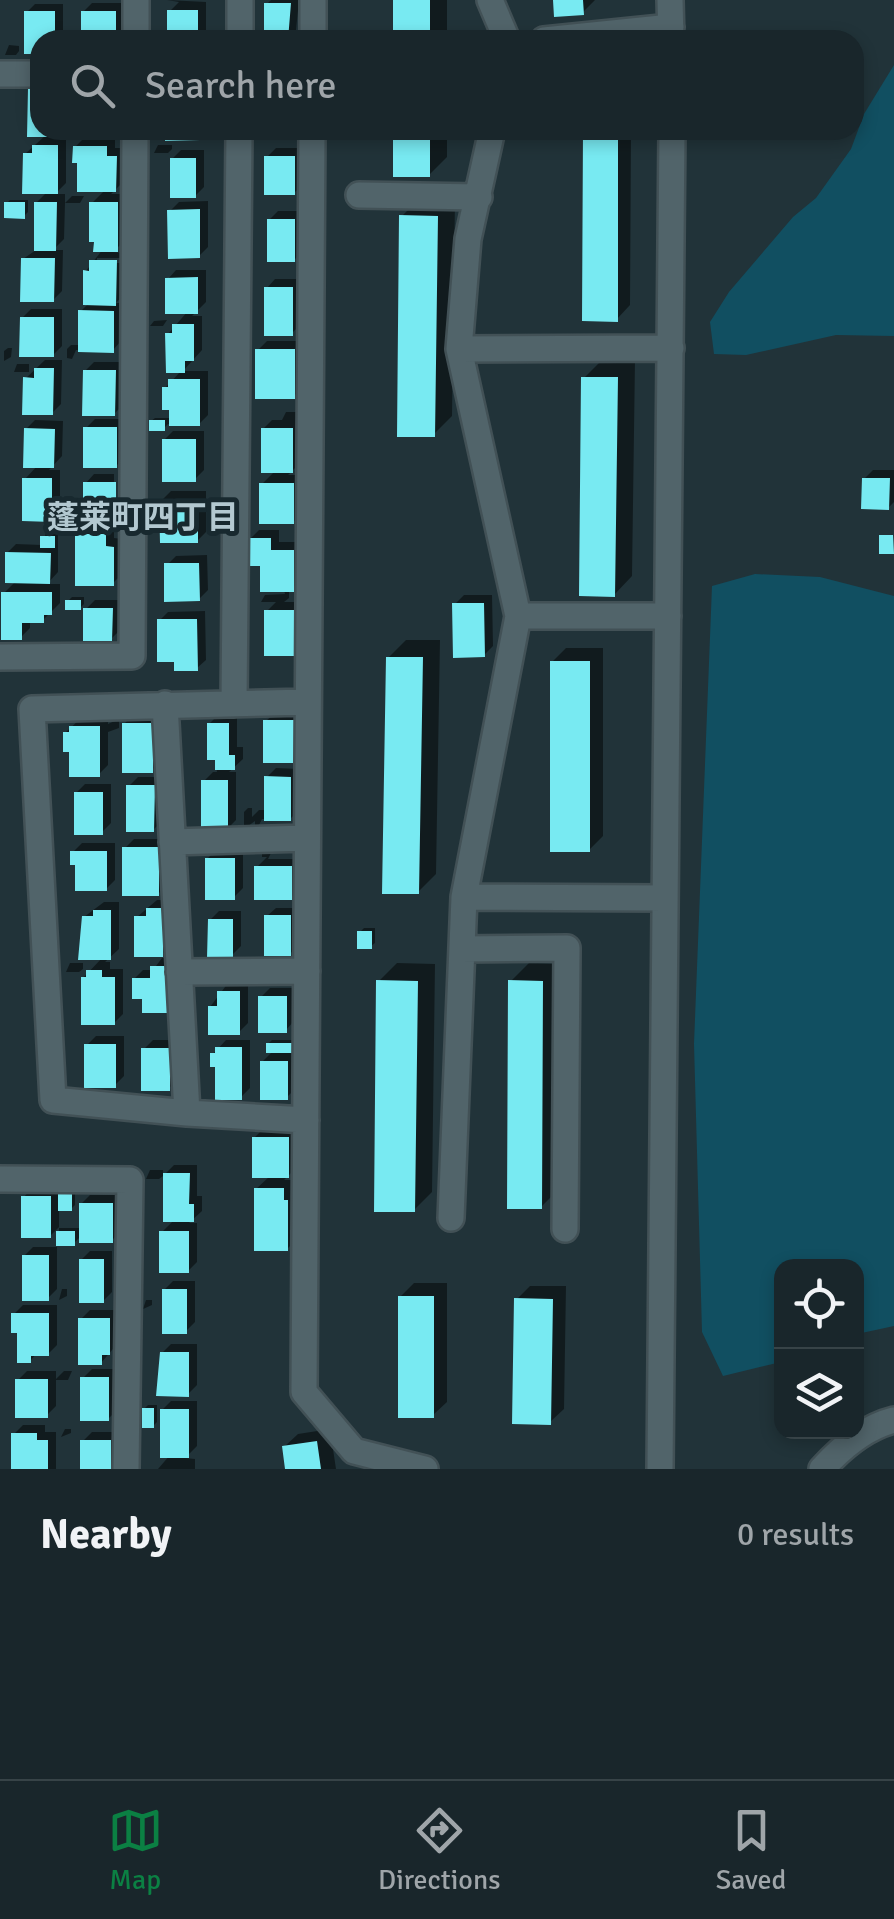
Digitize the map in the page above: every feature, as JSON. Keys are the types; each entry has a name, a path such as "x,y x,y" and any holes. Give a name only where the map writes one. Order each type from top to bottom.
{"street":[{"path":"136,0 136,30"},
{"path":"240,0 240,30"},
{"path":"313,0 313,30"},
{"path":"490,0 503,30"},
{"path":"670,0 671,30"},
{"path":"0,74 30,74"},
{"path":"0,657 132,656 135,140"},
{"path":"234,704 240,140"},
{"path":"312,140 304,1392 355,1460 426,1469"},
{"path":"452,1218 464,897 518,616 459,349 468,240 490,140"},
{"path":"660,1469 672,140"},
{"path":"358,195 479,197"},
{"path":"459,349 671,348"},
{"path":"518,616 668,616"},
{"path":"306,1120 53,1100 32,709 308,702"},
{"path":"165,704 187,1113"},
{"path":"172,842 308,838"},
{"path":"464,897 666,898"},
{"path":"462,949 566,948 565,1229"},
{"path":"179,972 307,971"},
{"path":"0,1179 130,1180 126,1469"},
{"path":"822,1469 841,1449 894,1420"}],"shaded area":[{"path":"894,65 894,336 836,335 746,355 714,354 710,322 729,292 793,217 816,198 854,140 864,140 864,114"},
{"path":"755,574 820,577 894,596 894,1326 864,1332 864,1259 774,1259 774,1364 723,1376 702,1332 694,1044 712,586"}],"building":[{"path":"393,0 430,0 430,30 393,30"},
{"path":"553,0 583,0 584,15 554,17"},
{"path":"264,3 291,3 289,30 264,30"},
{"path":"167,10 198,10 198,30 167,30"},
{"path":"24,11 55,11 55,30 30,30 30,54 24,54"},
{"path":"81,11 116,11 116,30 81,30"},
{"path":"28,88 30,88 30,137"},
{"path":"393,140 430,140 430,177 393,177"},
{"path":"583,140 618,140 618,322 582,321"},
{"path":"32,145 58,145 58,194 22,194 23,153 32,153"},
{"path":"73,146 107,146 107,156 117,156 116,192 77,192"},
{"path":"264,156 295,156 295,195 264,195"},
{"path":"170,158 196,158 196,198 170,198"},
{"path":"4,202 25,202 25,219 4,218"},
{"path":"34,202 57,202 56,251 34,251"},
{"path":"89,202 118,202 118,252 93,252 94,242 89,242"},
{"path":"200,209 200,258 168,259 167,210"},
{"path":"399,215 438,216 435,437 397,437"},
{"path":"267,219 295,219 295,262 267,262"},
{"path":"21,258 55,258 54,302 20,302"},
{"path":"89,260 117,260 116,306 83,305 83,270 89,271"},
{"path":"198,277 198,314 165,314 165,278"},
{"path":"264,287 293,287 293,336 264,336"},
{"path":"78,310 114,311 114,353 78,352"},
{"path":"20,317 54,317 54,357 19,357"},
{"path":"172,324 194,324 194,361 185,361 185,373 166,373 165,333 172,333"},
{"path":"255,349 295,349 295,399 255,399"},
{"path":"34,368 54,368 53,415 22,415 23,377 34,378"},
{"path":"83,370 116,370 115,416 82,416"},
{"path":"581,377 618,377 615,597 579,596"},
{"path":"168,379 200,379 200,426 169,426 169,410 162,410 162,387 168,387"},
{"path":"149,420 165,420 165,431 149,431"},
{"path":"83,427 117,427 117,468 83,468"},
{"path":"24,428 55,429 54,468 23,468"},
{"path":"261,428 293,428 293,473 261,473"},
{"path":"162,439 196,439 196,482 162,482"},
{"path":"22,478 52,478 52,522 22,521"},
{"path":"862,478 890,478 889,510 861,509"},
{"path":"83,482 116,482 116,531 93,531 93,524 83,524"},
{"path":"259,483 294,483 294,524 259,524"},
{"path":"159,499 198,499 198,543 160,543"},
{"path":"75,534 106,534 106,546 114,547 114,586 75,586"},
{"path":"879,535 893,535 894,554 879,554"},
{"path":"40,536 55,536 55,548 40,548"},
{"path":"248,538 271,538 271,550 294,550 294,592 260,592 260,566 248,566"},
{"path":"5,552 51,553 50,584 5,583"},
{"path":"164,563 199,563 200,601 164,602"},
{"path":"1,592 52,592 52,615 44,615 44,623 22,623 22,640 1,640"},
{"path":"65,600 81,600 81,610 65,610"},
{"path":"452,603 484,603 485,657 453,658"},
{"path":"83,608 113,608 112,641 83,641"},
{"path":"264,610 294,610 294,656 264,656"},
{"path":"157,619 197,619 198,671 174,671 174,662 157,662"},
{"path":"386,657 423,657 419,894 382,894"},
{"path":"550,661 590,661 590,852 550,852"},
{"path":"263,720 295,720 294,763 263,763"},
{"path":"122,723 153,723 153,773 122,773"},
{"path":"207,723 229,723 229,755 235,755 235,770 215,770 215,760 207,760"},
{"path":"69,726 100,726 100,777 69,777 69,752 63,752 63,732 69,732"},
{"path":"264,776 291,777 291,821 264,821"},
{"path":"201,780 228,780 228,832 201,832"},
{"path":"126,785 155,785 154,832 126,832"},
{"path":"74,792 103,792 103,835 74,835"},
{"path":"122,847 159,847 159,896 122,896"},
{"path":"70,851 107,851 107,891 75,891 75,865 70,865"},
{"path":"205,858 235,858 235,900 205,900"},
{"path":"254,866 292,866 292,900 254,900"},
{"path":"146,908 163,908 163,957 134,957 134,916 146,916"},
{"path":"93,910 111,910 111,960 78,960 82,916 93,916"},
{"path":"264,915 291,915 291,956 264,956"},
{"path":"208,919 233,919 233,958 207,958"},
{"path":"357,931 372,931 372,949 357,949"},
{"path":"150,966 168,966 168,1013 142,1013 142,999 132,999 132,978 150,978"},
{"path":"86,970 102,970 102,977 115,977 115,1025 81,1025 81,977 86,977"},
{"path":"376,980 418,981 415,1212 374,1212"},
{"path":"508,980 543,981 542,1209 507,1209"},
{"path":"217,991 240,991 240,1035 208,1035 208,1006 217,1006"},
{"path":"258,996 287,996 287,1033 258,1033"},
{"path":"266,1043 292,1043 292,1053 266,1053"},
{"path":"84,1044 116,1044 116,1088 84,1088"},
{"path":"215,1047 242,1047 242,1100 215,1100 215,1067 210,1067 210,1053 215,1053"},
{"path":"141,1048 170,1048 170,1091 141,1091"},
{"path":"260,1061 288,1061 288,1100 260,1100"},
{"path":"252,1137 289,1137 289,1178 252,1178"},
{"path":"163,1173 190,1173 189,1204 194,1204 194,1222 163,1222"},
{"path":"254,1188 284,1188 284,1200 288,1200 288,1251 254,1251"},
{"path":"58,1194 72,1194 72,1211 58,1211"},
{"path":"21,1196 51,1196 51,1238 21,1238"},
{"path":"79,1203 113,1203 113,1243 79,1243"},
{"path":"56,1231 75,1231 75,1246 56,1246"},
{"path":"159,1231 189,1231 189,1273 159,1273"},
{"path":"22,1255 49,1255 49,1301 22,1301"},
{"path":"79,1259 104,1259 104,1303 79,1303"},
{"path":"162,1289 187,1289 187,1334 162,1334"},
{"path":"398,1296 434,1296 434,1418 398,1418"},
{"path":"514,1298 553,1299 551,1425 512,1424"},
{"path":"11,1313 49,1313 49,1356 31,1356 31,1363 17,1363 17,1333 11,1333"},
{"path":"78,1318 110,1318 110,1355 102,1355 102,1365 78,1365"},
{"path":"160,1352 189,1352 189,1397 156,1396"},
{"path":"80,1377 109,1377 109,1421 80,1421"},
{"path":"15,1379 48,1379 48,1418 15,1418"},
{"path":"142,1408 154,1408 154,1428 142,1428"},
{"path":"160,1409 189,1409 189,1458 160,1458"},
{"path":"11,1433 37,1433 37,1440 48,1440 48,1469 11,1469"},
{"path":"80,1440 111,1440 111,1469 80,1469"},
{"path":"317,1441 321,1469 285,1469 282,1446"}],"district":[{"name":"蓬莱町四丁目","path":"143,517"}]}
